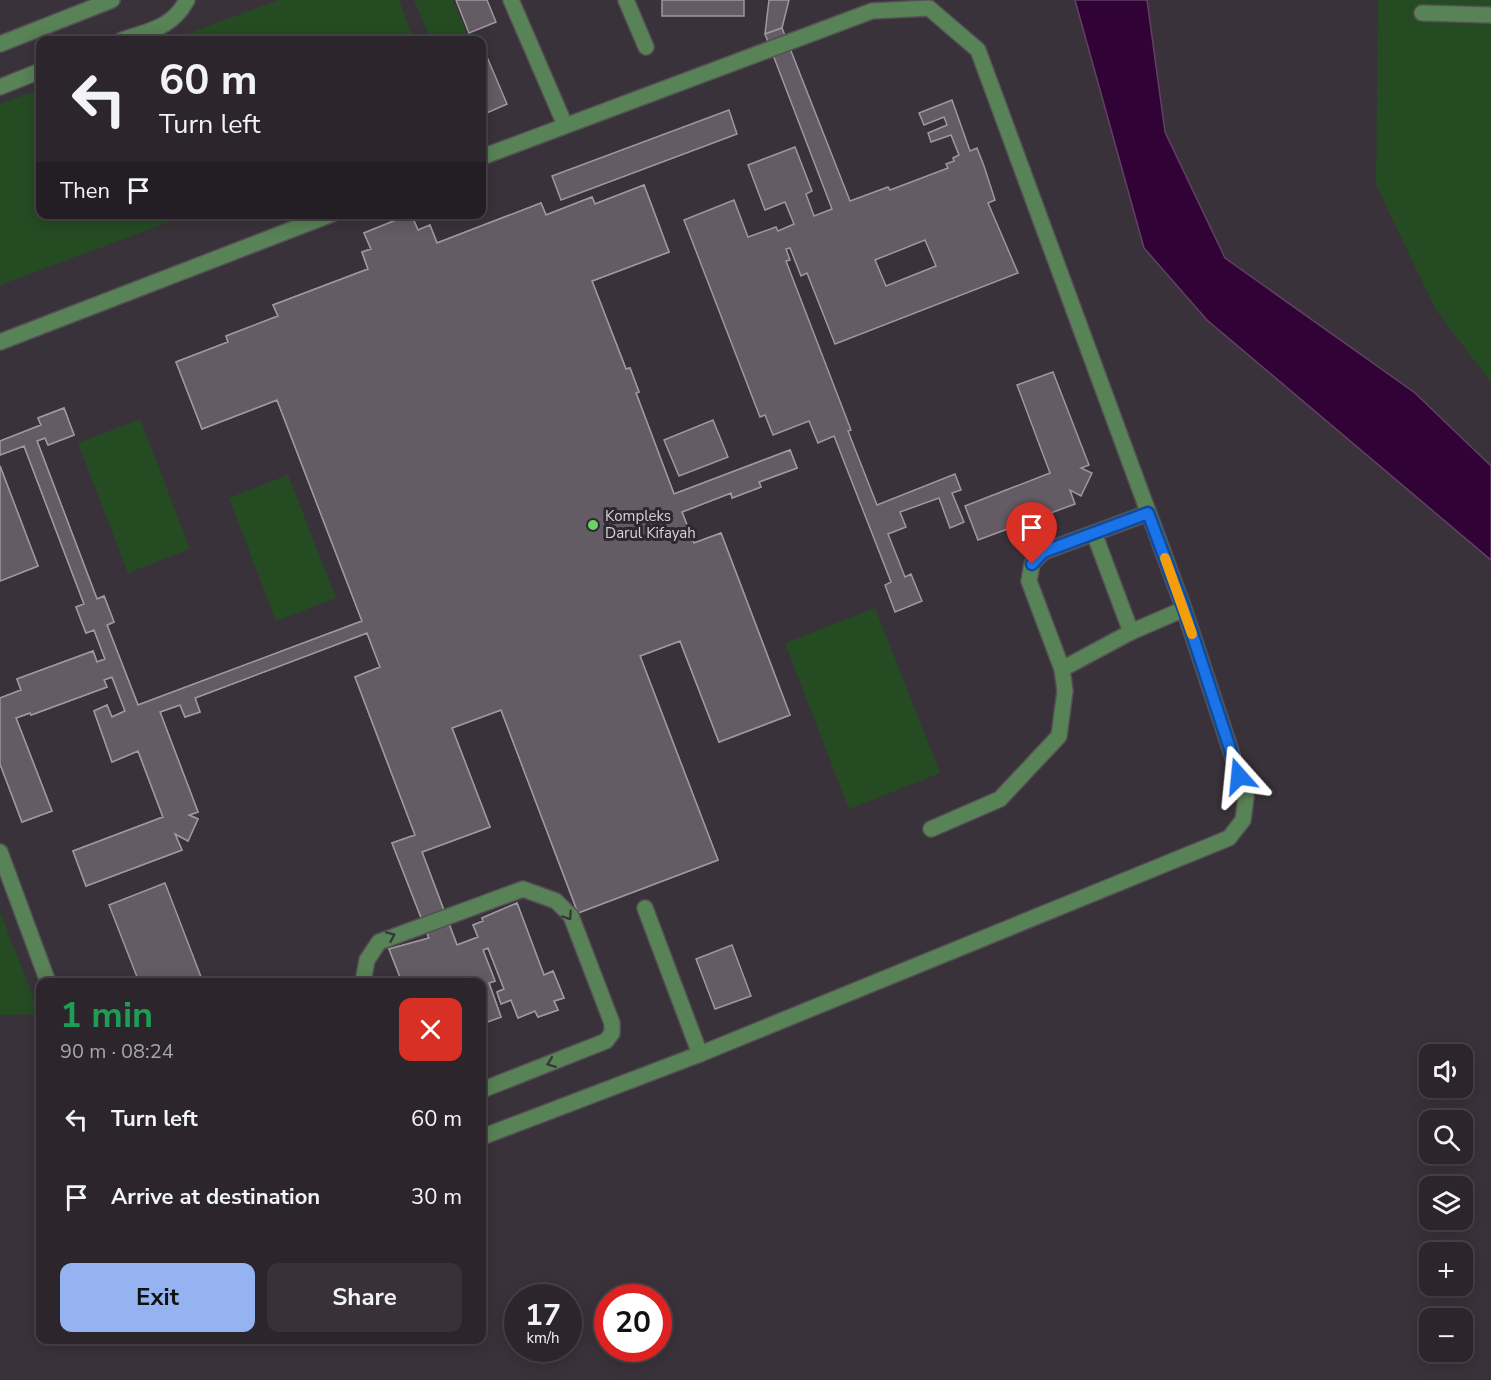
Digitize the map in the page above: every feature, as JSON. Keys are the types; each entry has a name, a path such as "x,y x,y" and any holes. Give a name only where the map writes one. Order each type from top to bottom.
{"lane":[{"path":"0,45 112,0"},
{"path":"133,36 168,23 178,16 187,0"},
{"path":"511,0 565,125"},
{"path":"626,0 646,47"},
{"path":"486,155 872,11 929,8 978,50 1184,609 1246,797 1243,820 1229,838 700,1054 486,1135"},
{"path":"1422,13 1491,15"},
{"path":"0,87 36,73"},
{"path":"0,342 319,219"},
{"path":"931,829 1000,799 1059,736 1065,691 1062,669 1029,581 1032,564 1043,552 1148,513"},
{"path":"1094,533 1131,632"},
{"path":"1062,669 1131,632 1184,609"},
{"path":"0,852 47,978"},
{"path":"364,978 367,960 379,942 405,930 523,889 556,901 571,916 612,1023 612,1033 606,1041 486,1088"},
{"path":"645,908 700,1054"}],"green space":[{"path":"278,0 399,0 412,36 181,36"},
{"path":"414,0 453,0 468,36 429,36"},
{"path":"1378,0 1491,0 1491,382 1436,310 1376,185"},
{"path":"36,90 36,219 177,219 0,285 0,104"},
{"path":"140,419 190,549 128,573 78,443"},
{"path":"288,475 336,598 276,621 229,498"},
{"path":"875,608 940,773 849,809 785,643"},
{"path":"0,912 36,1004 36,1014 0,1015"}],"shaded area":[{"path":"1075,0 1147,0 1165,132 1225,258 1415,393 1491,466 1491,560 1207,320 1144,248"}],"building":[{"path":"456,0 487,0 496,22 469,33"},
{"path":"662,0 744,0 744,16 662,16"},
{"path":"769,0 789,0 782,28 765,34"},
{"path":"782,28 850,201 888,187 890,190 948,168 946,164 954,161 953,158 959,155 951,135 931,142 928,133 947,125 944,117 924,125 919,113 952,100 970,151 977,148 984,166 995,200 988,203 1018,273 835,344 807,273 801,276 790,248 786,249 790,260 786,261 851,430 848,431 877,505 955,474 961,490 952,493 964,522 950,528 939,498 900,512 906,527 888,534 905,577 911,574 922,601 895,612 885,585 891,582 834,436 818,443 809,421 773,435 765,415 760,417 684,220 734,200 748,237 776,227 778,231 794,224 785,202 765,210 748,165 795,147 812,191 806,194 814,216 832,209 765,34","holes":["925,240 936,266 886,286 875,260"]},
{"path":"486,54 507,104 486,113"},
{"path":"729,110 737,134 561,200 552,176"},
{"path":"644,185 669,252 592,281 626,369 630,368 639,392 636,393 674,494 790,450 797,468 759,482 761,487 732,498 731,493 682,512 694,543 721,533 790,715 719,742 680,641 640,656 718,860 578,913 501,710 452,728 490,827 422,852 457,945 478,937 473,925 483,921 482,918 517,903 544,975 553,971 564,998 554,1001 558,1010 538,1017 535,1011 518,1018 511,1000 501,1004 497,992 504,989 488,948 483,950 495,981 489,983 501,1017 486,1023 486,978 400,978 389,949 429,938 392,843 415,835 355,677 380,667 367,633 195,698 200,712 185,717 180,705 160,712 198,812 189,815 198,819 188,841 175,834 182,850 86,886 73,851 163,817 138,751 112,762 94,711 107,705 112,717 125,711 112,677 104,680 107,687 31,715 30,713 16,718 52,811 22,822 0,764 0,698 21,690 17,679 93,651 97,662 105,659 94,630 86,633 76,607 84,604 24,446 0,455 0,441 41,425 38,418 64,408 74,435 48,445 45,438 37,441 97,599 104,596 114,622 107,625 138,705 362,621 277,400 202,429 176,362 228,342 226,336 278,316 273,305 368,269 362,252 371,249 364,233 399,219 413,219 418,230 430,225 437,243 541,203 546,215 592,197 595,204","holes":["539,313 549,341 585,327 604,377 527,408 514,374 493,383 476,338","451,347 469,392 442,402 424,358","399,367 416,412 397,420 409,451 330,482 311,433 352,417 341,389","613,401 672,553 595,585 536,431","419,475 478,629 398,659 339,505","657,583 672,623 445,711 429,670","128,726 132,736 121,740 117,730"]},
{"path":"644,185 669,252 592,281 626,369 630,368 639,392 636,393 674,494 790,450 797,468 759,482 761,487 732,498 731,493 682,512 694,543 721,533 790,715 719,742 680,641 640,656 718,860 578,913 501,710 452,728 490,827 422,852 457,945 478,937 473,925 483,921 482,918 517,903 544,975 553,971 564,998 554,1001 558,1010 538,1017 535,1011 518,1018 511,1000 501,1004 497,992 504,989 488,948 483,950 495,981 489,983 501,1017 486,1023 486,978 400,978 389,949 429,938 392,843 415,835 355,677 380,667 367,633 195,698 200,712 185,717 180,705 160,712 198,812 189,815 198,819 188,841 175,834 182,850 86,886 73,851 163,817 138,751 112,762 94,711 107,705 112,717 125,711 112,677 104,680 107,687 31,715 30,713 16,718 52,811 22,822 0,764 0,698 21,690 17,679 93,651 97,662 105,659 94,630 86,633 76,607 84,604 24,446 0,455 0,441 41,425 38,418 64,408 74,435 48,445 45,438 37,441 97,599 104,596 114,622 107,625 138,705 362,621 277,400 202,429 176,362 228,342 226,336 278,316 273,305 368,269 362,252 371,249 364,233 399,219 413,219 418,230 430,225 437,243 541,203 546,215 592,197 595,204"},
{"path":"1053,372 1089,465 1081,468 1092,473 1081,496 1070,490 1075,504 978,540 965,506 1050,473 1017,385"},
{"path":"713,420 728,457 679,476 664,440"},
{"path":"0,466 38,566 0,581"},
{"path":"0,466 38,566 0,581"},
{"path":"165,883 201,978 137,978 109,905"},
{"path":"732,945 751,996 715,1009 696,959"}],"slow traffic":[{"path":"1165,558 1192,634"}],"place":[{"name":"Kompleks Darul Kifayah","path":"593,525"}],"route":[{"path":"1032,564 1043,552 1148,513 1184,609 1239,776"}]}
